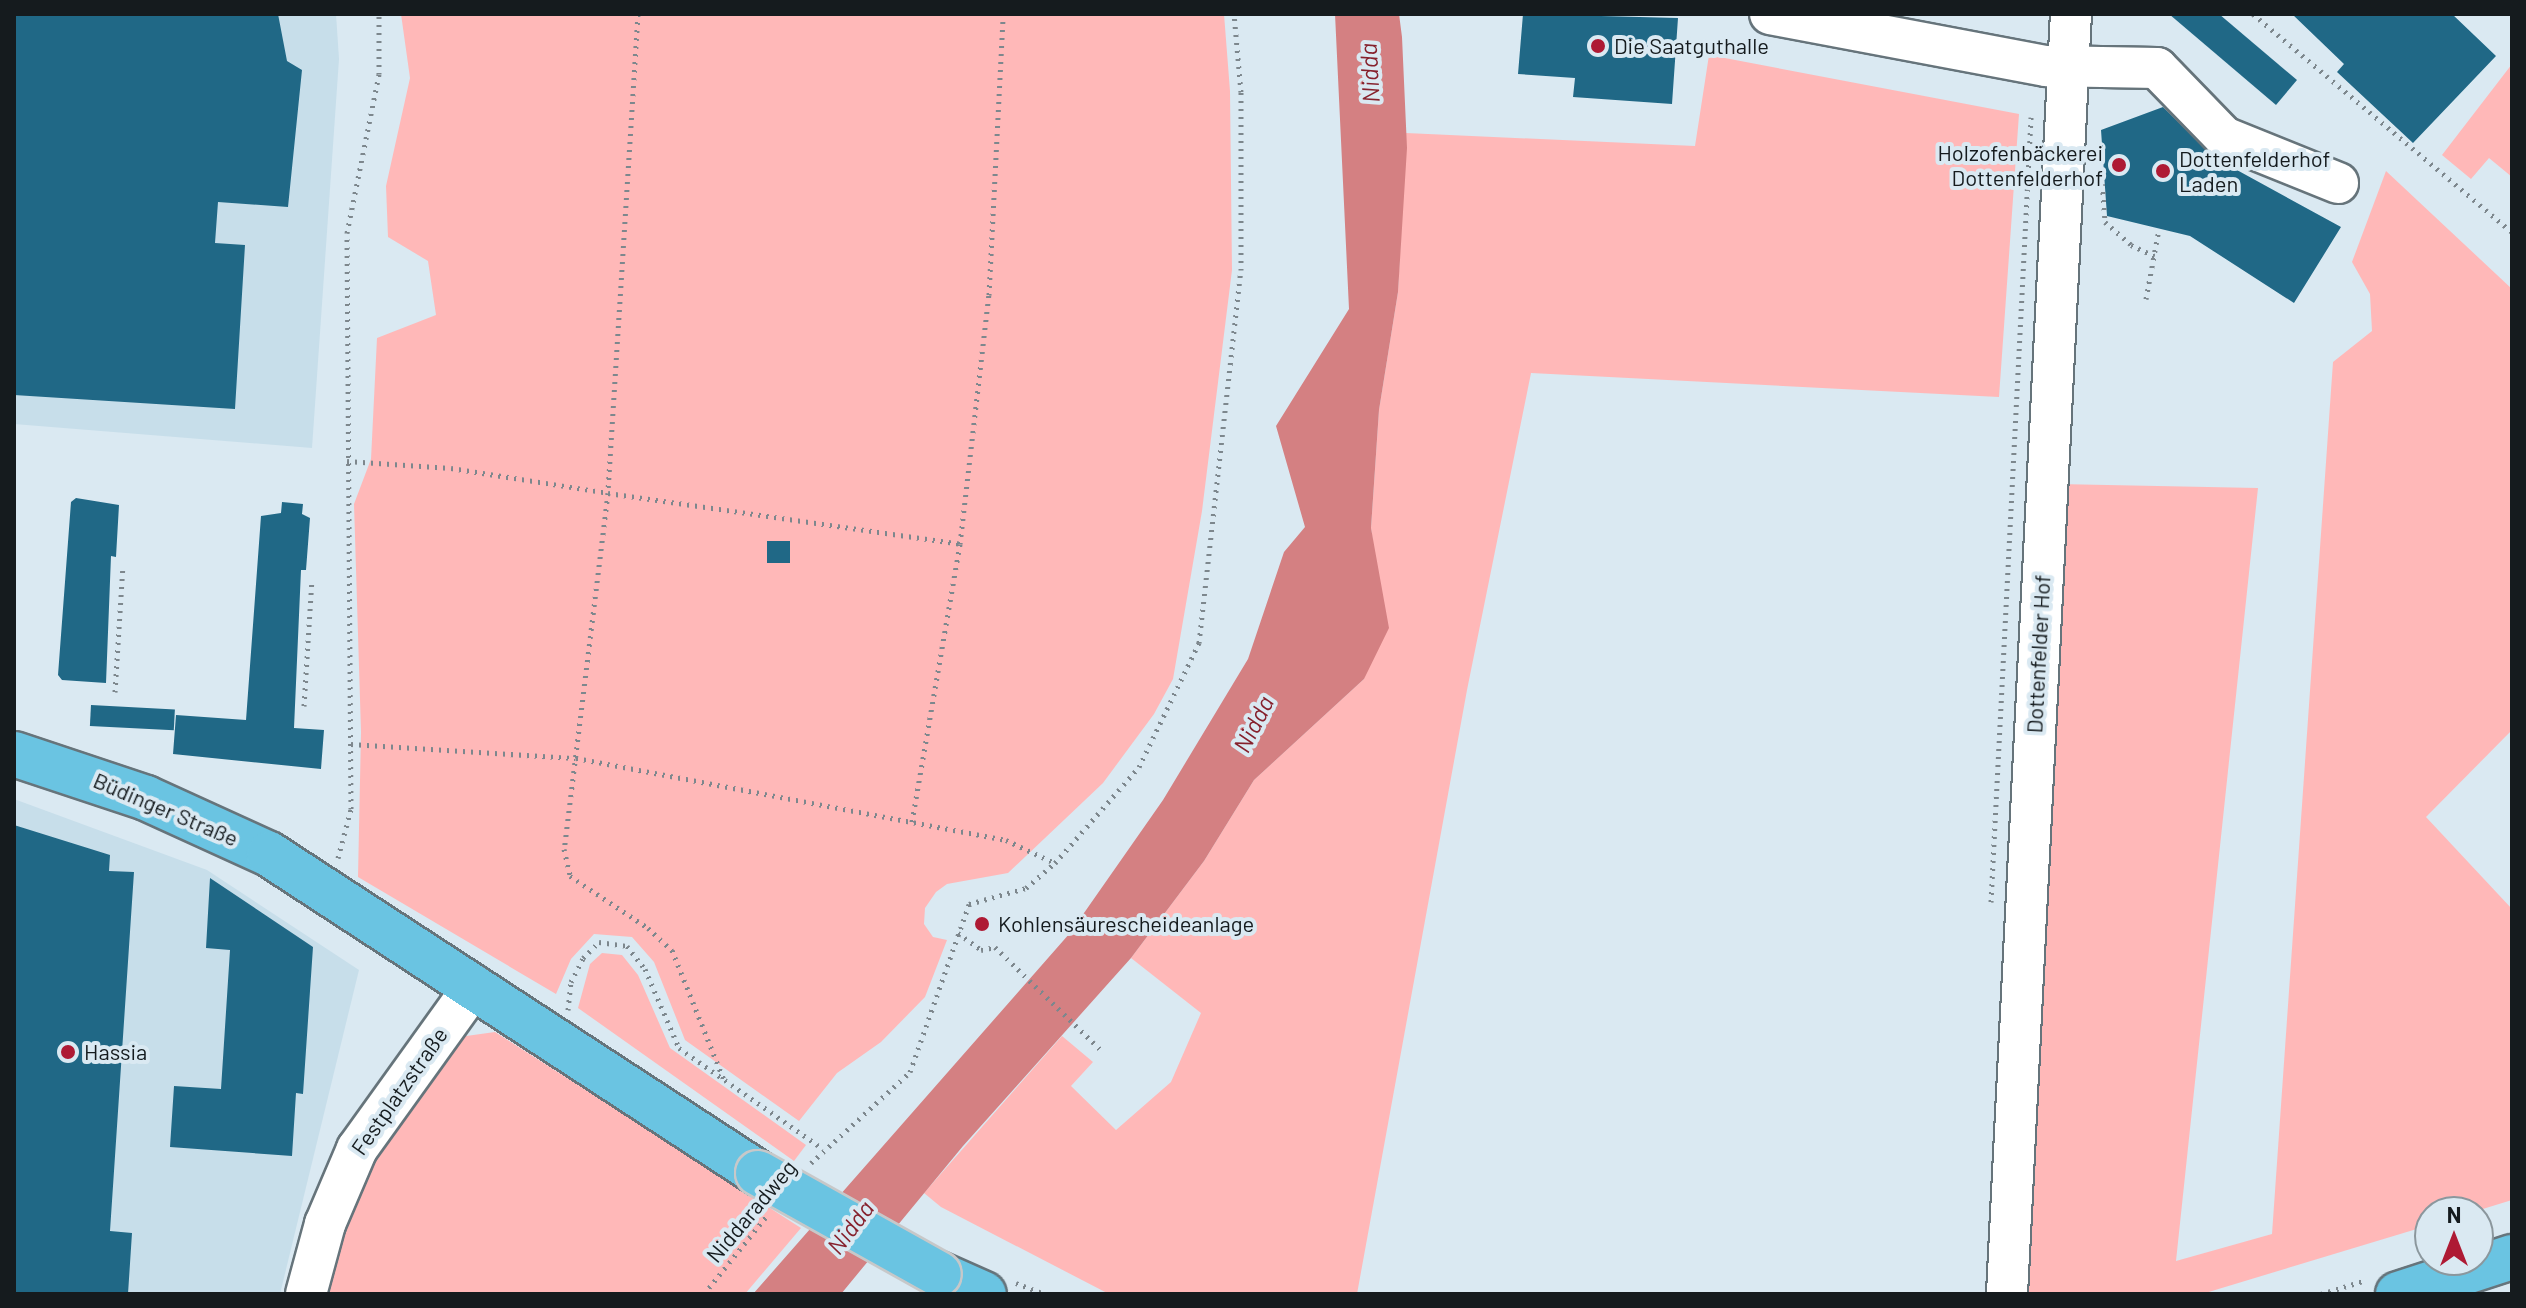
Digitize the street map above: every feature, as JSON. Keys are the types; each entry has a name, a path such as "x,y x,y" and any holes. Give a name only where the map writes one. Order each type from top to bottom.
{"main road":[{"name":"Büdinger Straße","path":"14,754 160,804 323,874 474,986 766,1190 984,1294"},
{"path":"2398,1294 2512,1257"}],"street":[{"path":"1770,14 2057,67 2157,68 2224,137 2338,183"},
{"name":"Dottenfelder Hof","path":"2007,1294 2057,67 2071,14"},
{"name":"Festplatzstraße","path":"306,1294 325,1224 357,1149 474,986"}],"path":[{"path":"323,874 351,809 347,233 379,74 379,14"},
{"path":"638,14 608,493 564,849 570,876 648,928 672,950 724,1080"},
{"path":"912,822 960,544 989,295 1003,14"},
{"path":"351,744 576,758 1006,840 1055,863 1139,767 1199,643 1241,270 1241,92 1234,14"},
{"path":"2253,14 2512,232"},
{"path":"1990,916 2027,130 2057,67"},
{"path":"2100,149 2105,222 2131,245 2155,256"},
{"path":"2146,299 2159,229"},
{"path":"347,461 451,468 960,544"},
{"path":"115,692 123,566"},
{"path":"304,706 312,580"},
{"name":"Niddaradweg","path":"804,1172 823,1149 910,1072 969,904 1026,888 1055,863"},
{"path":"958,933 981,950 995,947 1103,1052"},
{"path":"568,1011 571,982 583,958 599,942 627,946 645,969 679,1048 823,1149"},
{"name":"Niddaradweg","path":"704,1294 766,1190"}],"shaded area":[{"path":"14,14 336,14 339,59 312,448 14,424"},
{"path":"401,14 1224,14 1230,91 1232,270 1202,511 1173,679 1154,714 1103,783 1008,873 947,884 936,892 925,908 924,924 933,937 947,940 925,997 881,1042 837,1073 799,1121 685,1040 654,962 632,937 594,934 571,959 556,994 358,877 361,732 354,504 371,459 377,338 436,315 428,261 388,237 386,186 410,78"},
{"path":"1709,55 2019,114 1999,397 1531,373 1467,690 1357,1294 1109,1294 941,1207 924,1193 1062,1036 1093,1062 1071,1086 1116,1130 1171,1082 1201,1013 1131,958 1204,861 1254,780 1364,679 1377,575 1371,528 1379,410 1398,292 1406,133 1695,146"},
{"path":"2512,64 2512,177 2489,158 2471,179 2442,155"},
{"path":"2386,171 2512,289 2512,730 2426,817 2512,909 2512,1200 2494,1206 2494,1196 2414,1196 2414,1230 2202,1294 2028,1294 2059,671 2057,484 2258,488 2176,1261 2272,1234 2333,362 2372,331 2370,294 2352,262"},
{"path":"14,799 207,870 359,970 280,1294 14,1294"},
{"path":"602,953 622,955 638,975 670,1048 806,1145 794,1161 578,1008 590,964"},
{"path":"495,1032 801,1228 745,1294 318,1294 346,1192 459,1037"}],"water":[{"name":"Nidda","path":"1335,14 1399,14 1402,37 1407,148 1398,292 1379,410 1371,528 1389,628 1364,679 1254,780 1204,861 1131,958 963,1146 841,1294 753,1294 1070,933 1163,800 1248,659 1284,552 1305,527 1276,426 1349,309"}],"building":[{"path":"14,14 278,14 287,61 302,70 288,207 218,202 215,243 245,245 235,409 14,395"},
{"name":"Die Saatguthalle","path":"1523,14 1678,18 1672,104 1573,97 1575,78 1518,74"},
{"path":"2169,14 2219,14 2297,80 2276,105"},
{"path":"2292,14 2452,14 2496,56 2413,143 2337,72 2344,64"},
{"path":"2163,107 2215,158 2341,227 2294,303 2190,236 2107,216 2101,130"},
{"path":"76,498 119,505 116,557 111,556 106,683 62,680 58,675 71,502"},
{"path":"282,502 303,504 302,514 310,518 306,570 301,570 294,728 324,730 321,769 173,754 176,715 246,720 261,516 281,513"},
{"path":"767,541 790,541 790,563 767,563"},
{"path":"91,705 175,709 174,730 90,726"},
{"name":"Hassia","path":"14,825 110,855 109,871 134,872 110,1231 132,1233 128,1294 14,1294"},
{"path":"210,878 313,947 303,1094 296,1093 292,1156 170,1147 174,1086 221,1089 230,950 206,948"}],"place":[{"name":"Die Saatguthalle","path":"1598,46"},
{"name":"Holzofenbäckerei Dottenfelderhof","path":"2119,165"},
{"name":"Dottenfelderhof Laden","path":"2163,171"},
{"name":"Kohlensäurescheideanlage","path":"982,924"},
{"name":"Hassia","path":"68,1052"}]}
